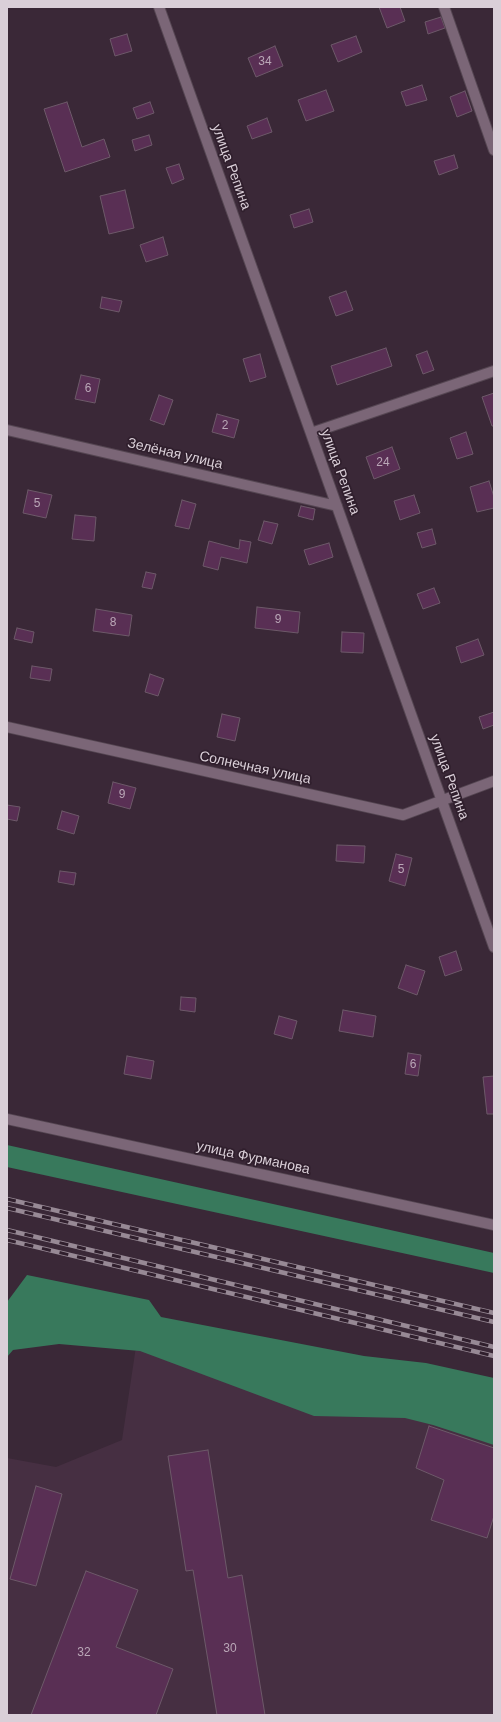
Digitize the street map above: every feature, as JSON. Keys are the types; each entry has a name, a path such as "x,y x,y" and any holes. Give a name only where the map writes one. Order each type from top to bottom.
{"street":[{"name":"улица Репина","path":"158,7 494,947"},
{"path":"444,7 494,150"},
{"path":"311,433 494,371"},
{"name":"Зелёная улица","path":"7,430 337,506"},
{"name":"Солнечная улица","path":"7,727 403,815 494,781"},
{"name":"улица Фурманова","path":"7,1119 494,1225"}],"shaded area":[{"path":"137,1340 494,1422 494,1715 7,1715 7,1458 56,1467 122,1440"}],"green space":[{"path":"7,1145 494,1253 494,1273 7,1167"},
{"path":"27,1275 149,1300 161,1317 364,1356 426,1363 494,1378 494,1445 433,1425 405,1418 314,1416 140,1351 59,1344 13,1350 7,1357 7,1302"}],"building":[{"path":"379,7 400,7 405,21 387,28"},
{"path":"441,17 445,28 428,34 425,22"},
{"path":"127,34 132,51 115,56 110,39"},
{"path":"356,36 362,52 338,62 331,45"},
{"path":"275,46 283,66 256,77 248,58"},
{"path":"422,85 427,100 406,106 401,92"},
{"path":"326,90 334,111 306,121 298,100"},
{"path":"465,91 472,111 457,117 450,97"},
{"path":"67,102 82,147 104,139 110,157 65,172 44,109"},
{"path":"150,102 154,113 137,119 133,108"},
{"path":"267,118 272,132 252,139 247,126"},
{"path":"149,135 152,145 135,151 132,140"},
{"path":"454,155 458,168 439,175 434,161"},
{"path":"179,164 184,179 172,184 166,168"},
{"path":"125,190 134,228 109,234 100,196"},
{"path":"309,209 313,222 294,228 290,215"},
{"path":"163,237 168,255 146,262 140,245"},
{"path":"346,291 353,310 336,316 329,297"},
{"path":"102,297 122,301 119,312 100,308"},
{"path":"386,348 392,366 337,385 331,366"},
{"path":"427,351 434,370 423,374 416,355"},
{"path":"260,354 266,377 250,382 243,359"},
{"path":"81,375 100,379 95,403 75,399"},
{"path":"494,393 494,426 492,426 482,397"},
{"path":"159,395 173,400 164,425 150,420"},
{"path":"217,414 239,420 234,438 212,432"},
{"path":"466,432 473,454 457,459 450,438"},
{"path":"392,447 400,469 374,479 366,457"},
{"path":"489,481 494,497 494,508 477,512 470,487"},
{"path":"28,490 52,495 46,518 23,513"},
{"path":"414,495 420,513 400,520 394,501"},
{"path":"182,500 196,504 189,529 175,526"},
{"path":"301,506 315,509 313,520 298,516"},
{"path":"75,515 96,517 94,541 72,539"},
{"path":"264,521 278,524 272,544 258,540"},
{"path":"432,529 436,544 422,548 417,533"},
{"path":"240,540 251,542 247,563 221,557 218,570 203,566 209,541 239,549"},
{"path":"329,543 333,557 309,565 304,550"},
{"path":"146,572 156,574 152,589 142,587"},
{"path":"434,588 440,603 423,609 417,594"},
{"path":"257,607 300,612 298,633 255,628"},
{"path":"96,609 132,615 129,636 93,631"},
{"path":"17,628 34,632 32,643 14,639"},
{"path":"342,632 364,633 363,653 341,652"},
{"path":"478,639 484,655 461,663 456,647"},
{"path":"32,666 52,669 50,681 30,678"},
{"path":"150,674 164,679 158,696 145,692"},
{"path":"494,712 494,725 483,729 479,717"},
{"path":"222,714 240,718 235,741 217,737"},
{"path":"113,782 136,788 130,809 108,803"},
{"path":"7,805 20,807 17,821 7,819"},
{"path":"62,811 79,816 74,834 57,829"},
{"path":"337,845 365,846 364,863 336,861"},
{"path":"396,854 412,858 405,886 389,881"},
{"path":"60,871 76,873 74,885 58,882"},
{"path":"456,951 462,970 445,976 439,957"},
{"path":"406,965 425,971 417,995 398,988"},
{"path":"181,997 196,998 195,1012 180,1010"},
{"path":"343,1010 376,1016 373,1037 339,1031"},
{"path":"279,1016 297,1021 292,1039 274,1034"},
{"path":"408,1053 421,1055 418,1076 405,1074"},
{"path":"127,1056 154,1061 151,1079 124,1074"},
{"path":"494,1076 494,1114 487,1114 483,1077"},
{"path":"429,1426 494,1448 494,1516 487,1538 431,1520 444,1480 416,1468"},
{"path":"208,1450 228,1578 242,1575 265,1715 217,1715 193,1570 186,1571 168,1456"},
{"path":"36,1486 62,1494 36,1586 10,1579"},
{"path":"86,1571 138,1590 116,1647 173,1669 156,1715 31,1715"}],"railway":[{"path":"7,1199 494,1313"},
{"path":"7,1208 494,1322"},
{"path":"7,1230 494,1347"},
{"path":"7,1240 494,1356"}]}
